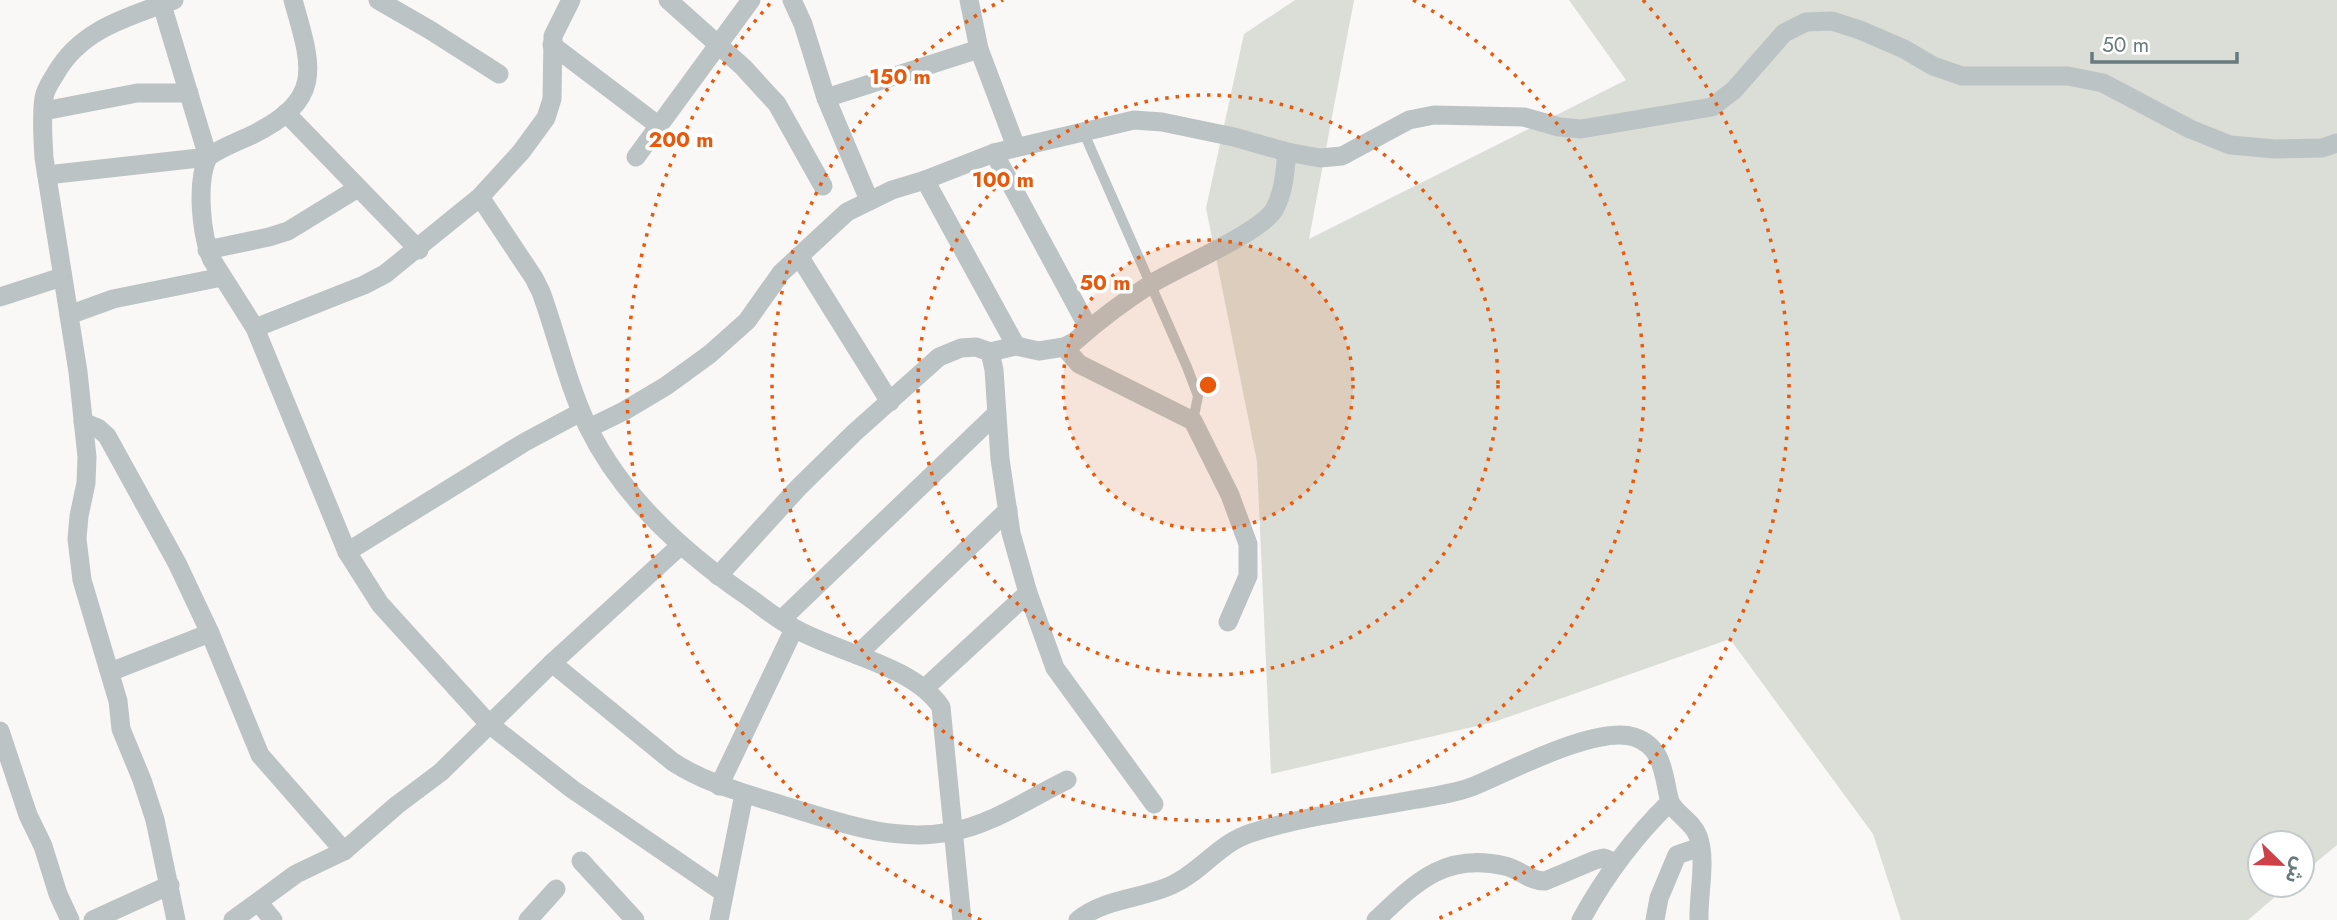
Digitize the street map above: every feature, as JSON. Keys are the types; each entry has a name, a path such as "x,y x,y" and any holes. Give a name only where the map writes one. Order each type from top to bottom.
{"street":[{"path":"47,175 208,157 254,134 286,113 302,97 308,74 303,37 293,0"},
{"path":"378,0 499,74"},
{"path":"255,328 365,285 385,274 419,250 480,197 521,152 546,118 552,99 552,45 560,20 571,0"},
{"path":"668,0 743,67 777,104 823,186"},
{"path":"636,157 751,0"},
{"path":"792,0 803,24 826,98 869,200"},
{"path":"969,0 979,49 1016,148"},
{"path":"176,920 150,802 121,729 118,701 82,580 77,550 79,516 88,470 69,315 44,158 44,96 66,57 102,27 168,2 189,93 208,157 202,188 207,250 255,328 347,552 380,604 489,724 572,789 724,893"},
{"path":"347,552 555,424 585,420 666,386 710,354 747,321 781,273 847,212 892,190 994,153 1083,131 1142,120 1234,137 1320,158 1342,156 1409,120 1434,115 1524,117 1559,127 1581,129 1712,107 1734,90 1784,33 1806,22 1832,21 1871,35 1904,49 1933,66 1962,76 2068,76 2103,83 2190,129 2230,145 2275,149 2322,148 2337,144"},
{"path":"552,45 659,126"},
{"path":"826,98 979,49"},
{"path":"44,111 137,93 189,93"},
{"path":"286,113 419,250"},
{"path":"718,576 798,488 854,433 939,357 961,348 976,347 990,352 1017,346 1039,351 1064,347 1074,342 1150,284 1259,226 1274,210 1281,191 1287,152"},
{"path":"994,153 1088,329"},
{"path":"925,180 1017,346"},
{"path":"207,250 288,231 358,188"},
{"path":"480,197 541,292 585,420 623,482 680,546 788,624 925,688 941,707 962,920"},
{"path":"799,256 890,402"},
{"path":"69,315 113,299 222,277"},
{"path":"0,297 62,278"},
{"path":"1064,347 1079,364 1193,421 1230,495 1248,544 1248,576 1228,622"},
{"path":"990,352 994,370 1000,459 1012,533 1028,593 1055,668 1154,804"},
{"path":"719,786 788,624 996,414"},
{"path":"83,422 107,436 177,563 260,755 344,851"},
{"path":"857,655 1008,510"},
{"path":"233,920 296,874 344,851 397,805 441,772 552,663 680,546"},
{"path":"925,688 1028,593"},
{"path":"110,672 209,633"},
{"path":"552,663 673,762 694,775 744,794 877,832 930,835 953,832 995,817 1067,780"},
{"path":"0,731 28,815 43,846 58,894 70,920"},
{"path":"1078,920 1101,914 1174,884 1227,844 1251,833 1325,814 1457,791 1513,767 1601,736 1629,736 1648,744 1664,768 1670,802 1696,831 1702,873 1699,920"},
{"path":"719,920 744,794"},
{"path":"1581,920 1598,888 1616,863 1670,802"},
{"path":"1654,920 1658,898 1678,855 1700,847"},
{"path":"1376,920 1423,877 1460,864 1499,864 1538,881 1545,881 1595,860 1604,858 1616,863"},
{"path":"581,862 635,920"},
{"path":"93,920 170,885"},
{"path":"528,920 556,890"},
{"path":"258,903 273,920"}],"lane":[{"path":"1083,131 1188,367 1198,397 1193,421"}],"shaded area":[{"path":"1295,0 1354,0 1309,239 1626,80 1569,0 2337,0 2337,845 2316,862 2316,829 2246,829 2246,899 2273,899 2248,920 1901,920 1873,834 1730,639 1494,722 1271,774 1257,462 1206,208 1244,34"}]}
